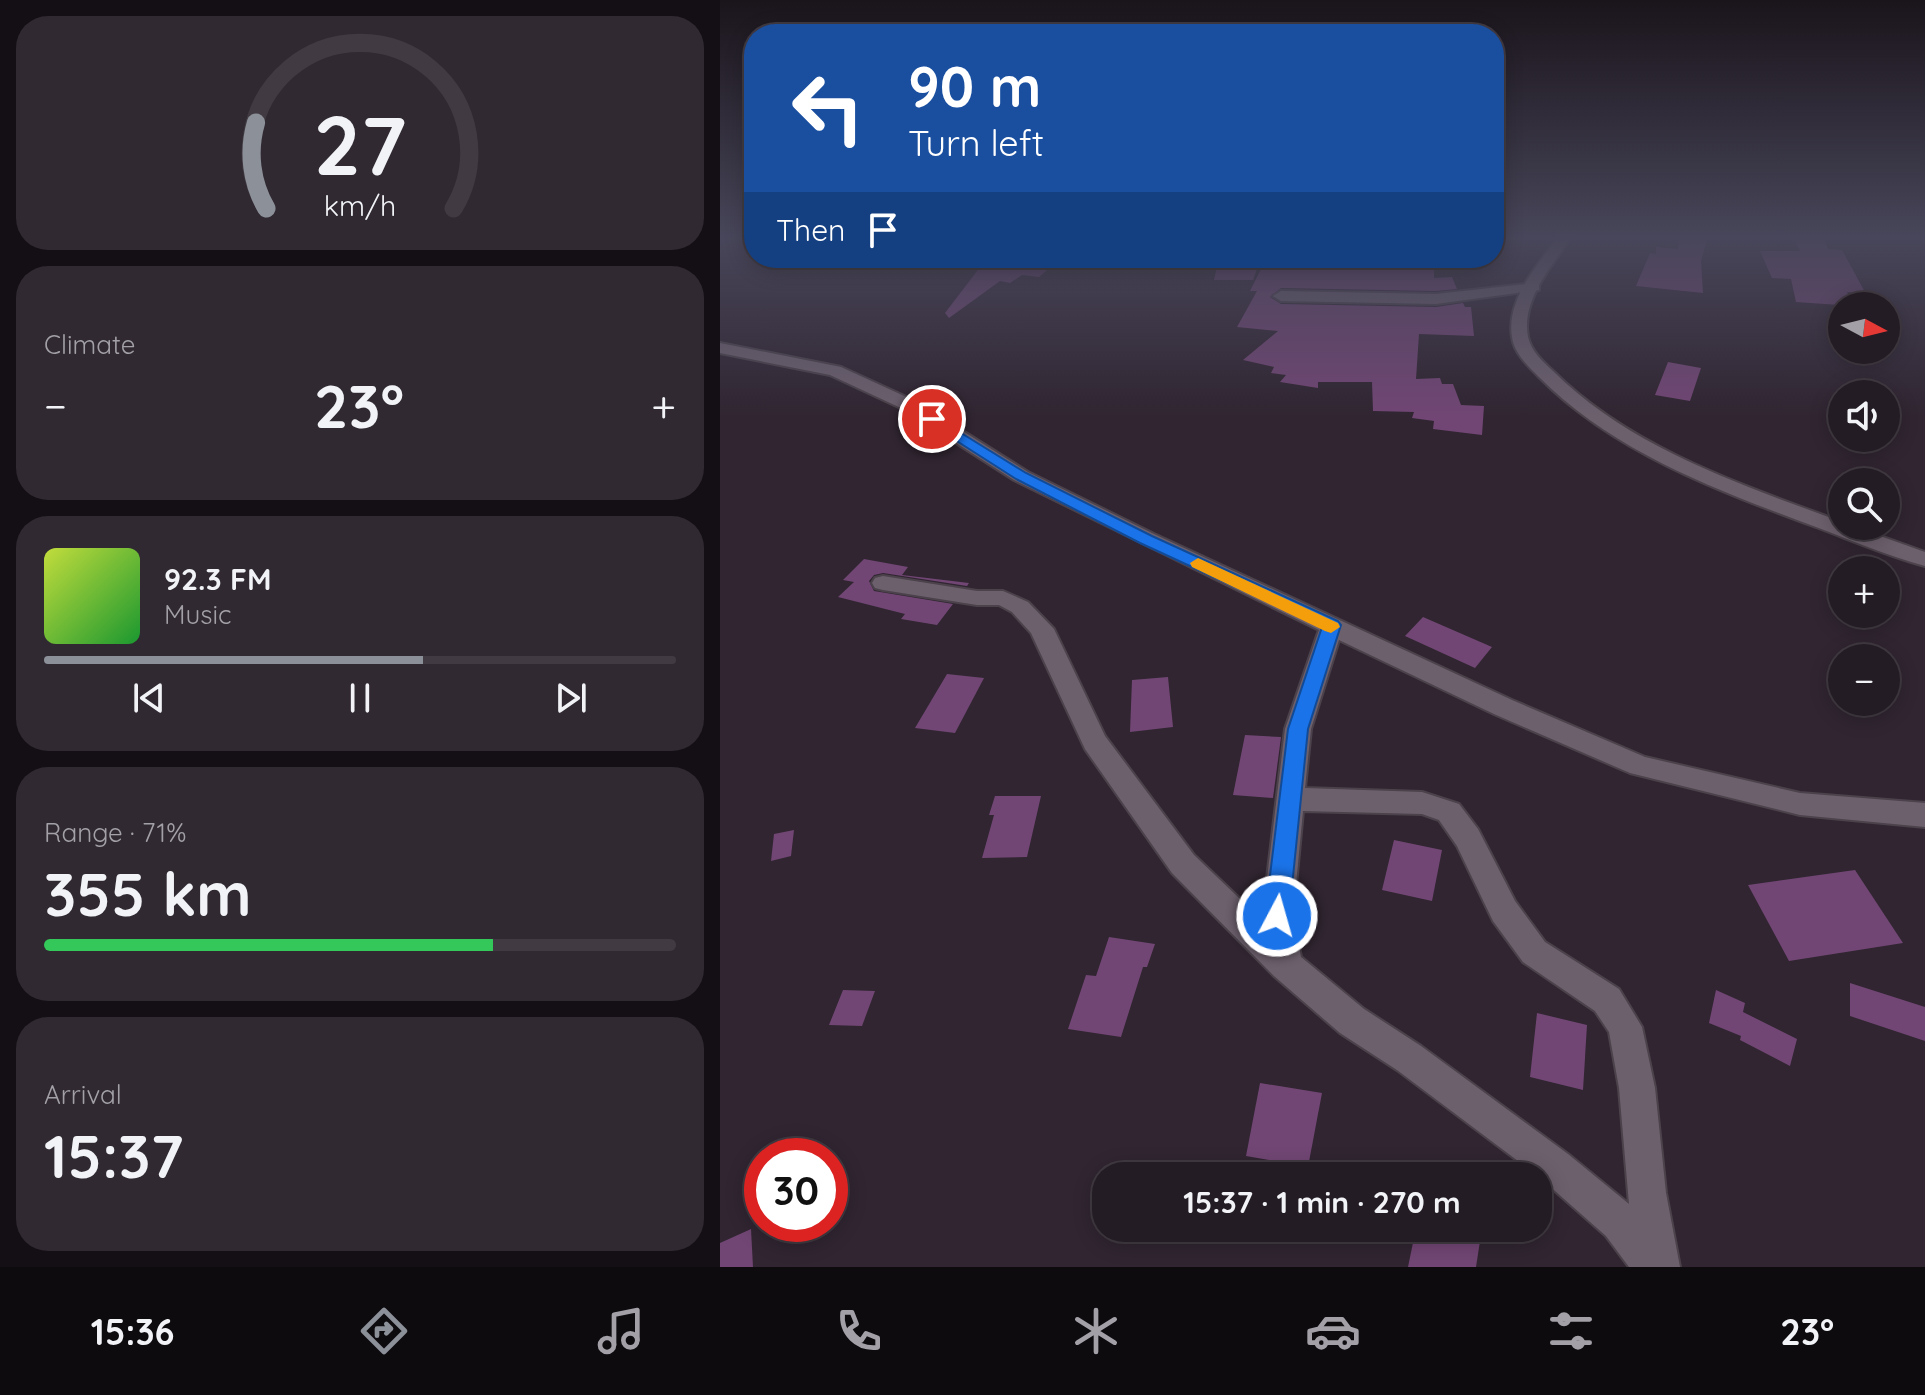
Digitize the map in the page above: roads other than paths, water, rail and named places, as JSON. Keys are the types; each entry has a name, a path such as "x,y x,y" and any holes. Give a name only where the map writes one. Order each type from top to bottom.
{"street":[{"path":"1391,298 1443,298"},
{"path":"1529,298 1520,317 1520,340 1545,374 1589,414 1647,448 1746,493 1925,559"},
{"path":"726,349 835,371 909,405 1021,476 1146,539 1503,707 1640,766 1800,804 1925,815"},
{"path":"883,583 977,598 1003,598 1020,607 1042,629 1095,742 1183,864 1286,965 1352,1021 1409,1058 1555,1167 1620,1222 1657,1267"},
{"path":"1286,965 1277,916 1298,729 1332,625"},
{"path":"1290,799 1422,803 1449,812 1468,838 1504,911 1534,952 1607,1000 1625,1027 1637,1088 1657,1267"}]}
